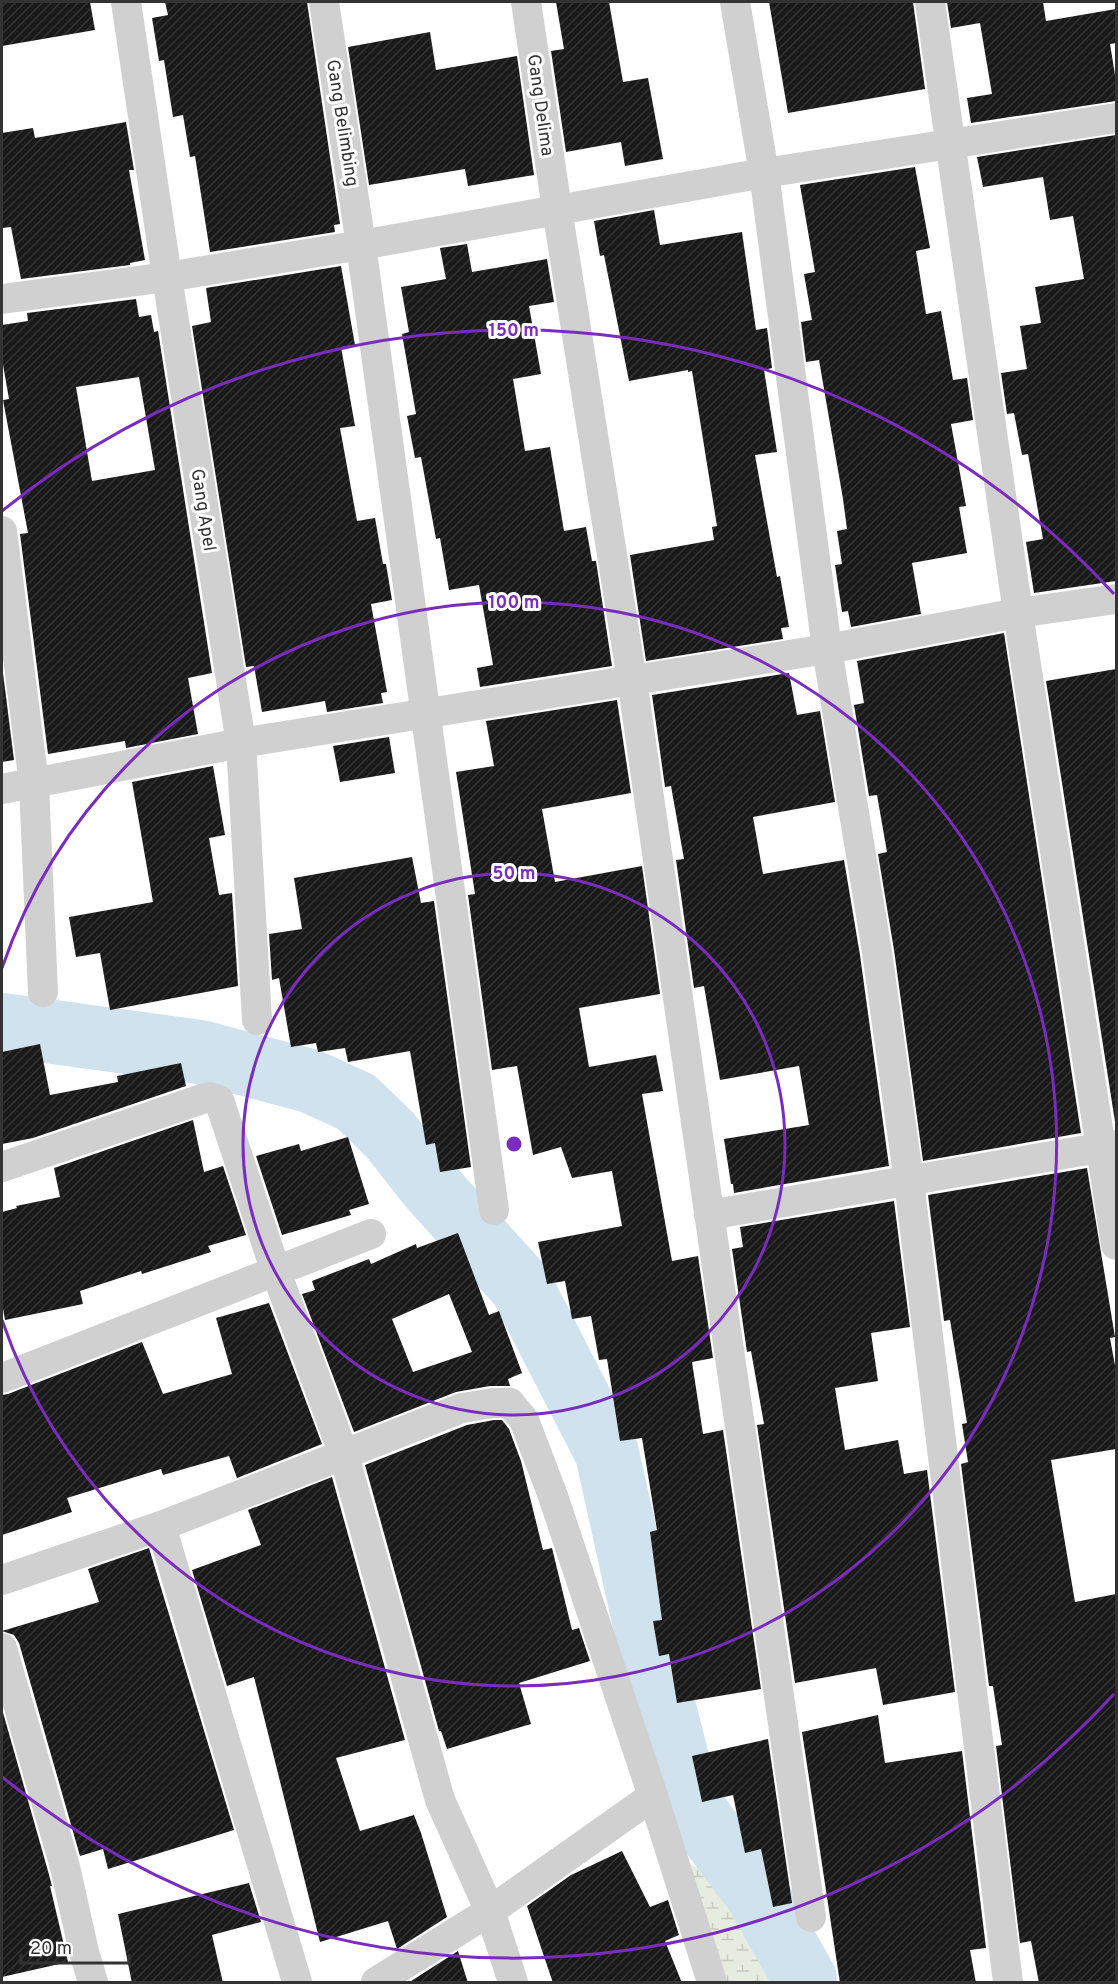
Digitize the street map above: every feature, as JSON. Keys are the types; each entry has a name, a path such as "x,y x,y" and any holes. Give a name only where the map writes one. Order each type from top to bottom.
{"street":[{"name":"Gang Apel","path":"126,2 166,277 241,743 257,1020"},
{"name":"Gang Belimbing","path":"324,2 361,245 494,1210"},
{"name":"Gang Delima","path":"526,2 632,680 811,1917"},
{"path":"735,2 764,173 827,648 877,952 909,1182 1008,1983"},
{"path":"930,2 1018,614 1109,1147 1116,1245"},
{"path":"2,299 166,277 361,245 764,173 1116,118"},
{"path":"2,531 34,784 43,992"},
{"path":"2,789 241,743 1116,599"},
{"path":"2,1167 211,1097 219,1100 276,1272 344,1455 440,1800 490,1911 513,1983"},
{"path":"709,1215 1109,1147"},
{"path":"2,1378 372,1234"},
{"path":"2,1580 161,1526 462,1408 510,1403 524,1420 553,1496 653,1796 712,1983"},
{"path":"161,1526 297,1983"},
{"path":"2,1648 65,1867 93,1983"},
{"path":"376,1983 490,1911 653,1796"}],"green space":[{"path":"682,1860 767,1904 820,1982 719,1982"}],"building":[{"path":"2,2 90,2 95,30 2,46"},
{"path":"165,2 307,2 340,224 334,225 335,232 210,252 195,156 190,157 183,115 173,117 164,60 159,61 152,18 168,15"},
{"path":"556,2 609,2 623,82 648,78 663,159 625,166 621,142 566,152 551,51 564,49"},
{"path":"769,2 913,2 925,89 788,113"},
{"path":"947,2 1043,2 1046,21 1116,9 1116,43 1110,44 1116,81 1116,101 971,123 967,98 992,94 980,23 951,28"},
{"path":"430,32 436,70 517,56 534,175 468,186 465,169 369,185 348,47"},
{"path":"126,122 134,170 129,170 145,260 130,263 130,265 21,279 11,227 2,228 2,133 33,128 35,138"},
{"path":"1116,135 1116,581 1034,593 1026,542 1043,539 1028,454 1022,455 1014,413 1007,414 1001,373 1027,369 1020,326 1041,323 1035,287 1084,279 1073,216 1050,220 1043,177 983,187 977,157"},
{"path":"915,167 930,248 916,251 926,314 941,311 953,380 967,378 973,420 951,424 966,506 959,507 967,553 912,563 921,614 851,627 848,611 842,612 835,565 842,564 837,531 847,529 843,499 819,360 806,362 801,322 812,320 804,274 815,272 800,185"},
{"path":"654,210 660,245 742,232 756,330 767,328 772,368 764,370 777,452 755,455 777,577 780,576 789,627 781,628 783,639 646,661 630,555 714,540 712,527 717,526 692,371 629,381 604,255 600,256 594,221"},
{"path":"467,244 472,272 547,259 554,302 529,306 541,374 513,379 525,451 550,447 564,531 586,527 592,561 596,561 612,666 480,687 477,668 493,665 479,585 449,590 440,538 436,539 421,457 415,458 407,416 416,414 402,334 409,332 401,287 446,279 440,248"},
{"path":"341,266 355,345 341,347 355,426 340,428 357,521 375,518 383,564 386,564 392,600 371,604 387,692 381,693 383,703 327,712 325,701 262,712 254,666 246,667 192,326 211,322 206,288"},
{"path":"136,299 139,317 151,315 154,332 158,331 212,673 188,678 198,734 126,748 125,741 48,754 20,534 28,533 3,400 9,399 2,359 2,325 28,321 27,313","holes":["139,377 155,470 92,481 76,387"]},
{"path":"1004,633 1081,1133 923,1161 894,950 878,854 887,852 877,795 869,796 854,705 864,703 857,661"},
{"path":"2,665 14,760 2,762"},
{"path":"1116,669 1116,1128 1046,681"},
{"path":"789,673 797,715 820,711 835,802 753,817 763,874 844,860 860,955 889,1166 734,1193 724,1139 809,1125 799,1066 720,1080 704,986 694,988 676,860 684,859 671,786 665,787 652,695"},
{"path":"617,700 631,793 542,809 555,882 642,866 660,994 579,1008 589,1067 656,1055 663,1091 642,1094 672,1261 698,1256 713,1358 692,1362 703,1434 723,1430 761,1689 677,1703 669,1654 659,1656 653,1621 662,1620 650,1532 657,1530 642,1438 620,1441 607,1359 599,1360 591,1316 572,1319 565,1281 547,1284 538,1242 622,1226 612,1171 572,1178 561,1147 533,1155 517,1066 492,1070 468,895 475,894 456,772 494,766 486,721"},
{"path":"389,737 395,773 340,782 333,746"},
{"path":"213,766 225,835 209,838 219,895 232,893 238,986 110,1010 100,953 76,957 69,917 153,902 132,782"},
{"path":"412,857 421,903 434,901 471,1167 440,1172 435,1143 426,1145 410,1051 348,1062 345,1048 318,1052 316,1043 291,1047 279,978 272,980 269,934 302,929 294,878"},
{"path":"40,1044 50,1095 118,1082 117,1076 181,1063 186,1086 33,1138 2,1144 2,1052"},
{"path":"193,1120 204,1172 223,1166 246,1235 208,1246 211,1252 80,1291 83,1304 5,1320 2,1303 2,1212 17,1208 16,1206 60,1197 54,1168"},
{"path":"348,1137 369,1204 349,1210 351,1215 282,1235 256,1156 299,1144 301,1151"},
{"path":"1087,1168 1115,1337 1110,1338 1116,1371 1116,1449 1051,1460 1075,1602 1116,1594 1116,1983 1039,1983 1031,1941 1020,1943 996,1746 1002,1745 993,1686 989,1686 961,1464 968,1462 962,1424 967,1423 950,1320 944,1321 928,1195"},
{"path":"894,1201 910,1327 871,1333 878,1381 835,1388 845,1450 898,1440 904,1474 927,1470 955,1692 883,1705 876,1668 795,1683 757,1425 764,1424 751,1351 747,1352 732,1249 743,1247 740,1227"},
{"path":"458,1233 489,1315 499,1311 522,1373 508,1379 510,1386 490,1386 456,1392 354,1432 302,1294 315,1290 312,1281 369,1259 371,1264 416,1244 417,1248","holes":["449,1294 472,1352 413,1372 392,1319"]},
{"path":"269,1303 322,1444 237,1478 229,1456 163,1475 161,1469 67,1498 72,1512 2,1535 2,1395 142,1342 163,1394 232,1374 216,1318"},
{"path":"502,1420 509,1429 521,1461 543,1550 552,1548 572,1630 579,1628 590,1661 519,1683 531,1724 447,1749 441,1731 439,1731 365,1465 467,1425"},
{"path":"332,1477 405,1740 336,1758 360,1831 414,1815 447,1917 397,1949 388,1921 320,1942 254,1677 227,1686 192,1570 261,1545 248,1510"},
{"path":"149,1548 234,1830 108,1869 103,1849 80,1856 19,1643 14,1635 2,1631 99,1602 88,1569"},
{"path":"2,1709 52,1886 50,1886 68,1962 2,1977"},
{"path":"878,1715 885,1763 962,1751 986,1948 970,1950 976,1983 840,1983 802,1732"},
{"path":"768,1739 792,1903 773,1907 761,1849 745,1853 733,1795 702,1802 692,1756"},
{"path":"622,1851 650,1907 668,1900 679,1935 665,1941 682,1983 553,1983 527,1906 571,1875"},
{"path":"249,1883 261,1922 212,1935 223,1983 132,1983 118,1914"},
{"path":"458,1951 468,1983 408,1983"}],"waterway":[{"path":"2,1025 200,1052 310,1081 356,1102 390,1135 431,1187 521,1286 607,1453 658,1684 686,1794 699,1817 757,1894 805,1979"}]}
